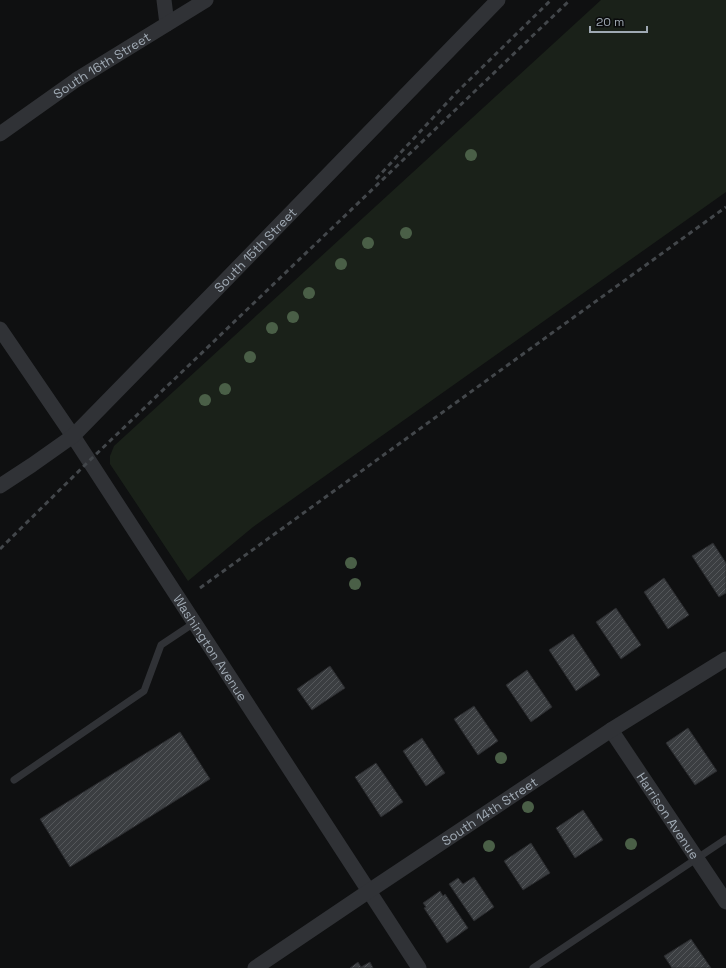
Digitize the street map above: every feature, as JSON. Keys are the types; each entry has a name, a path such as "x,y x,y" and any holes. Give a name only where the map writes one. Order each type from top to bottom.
{"street":[{"path":"164,0 167,24"},
{"name":"South 16th Street","path":"0,134 76,80 206,0"},
{"name":"South 15th Street","path":"0,486 73,436 498,0"},
{"name":"Washington Avenue","path":"0,329 73,436 419,968"},
{"name":"South 14th Street","path":"255,968 612,730 726,659"},
{"name":"Harrison Avenue","path":"612,730 726,902"}],"lane":[{"path":"14,780 144,691 161,645 194,622"},
{"path":"533,968 726,839"}],"shaded area":[{"path":"601,0 726,0 726,192 253,527 188,581 110,464 110,456 114,446"}],"building":[{"path":"713,543 726,563 726,593 719,597 692,556"},
{"path":"664,578 689,615 668,629 644,592"},
{"path":"616,608 641,645 621,659 596,622"},
{"path":"573,634 600,675 576,691 549,650"},
{"path":"330,666 345,688 312,710 297,689"},
{"path":"527,670 552,707 531,722 506,685"},
{"path":"474,706 498,741 478,755 454,719"},
{"path":"688,728 717,771 695,785 666,743"},
{"path":"180,732 210,779 70,867 40,819"},
{"path":"422,738 445,773 426,786 403,751"},
{"path":"376,763 403,802 381,817 355,777"},
{"path":"583,810 603,840 575,858 556,828"},
{"path":"531,843 550,873 523,890 504,861"},
{"path":"474,877 494,907 474,921 449,884 458,878 463,884"},
{"path":"440,891 443,896 445,894 468,928 447,943 424,908 426,907 423,903"},
{"path":"691,939 711,968 672,968 664,956"},
{"path":"358,962 361,967 370,962 373,968 350,968"}],"railway":[{"path":"376,179 457,92 551,0"},
{"path":"0,549 89,461 570,0"},
{"path":"200,588 726,207"}]}
